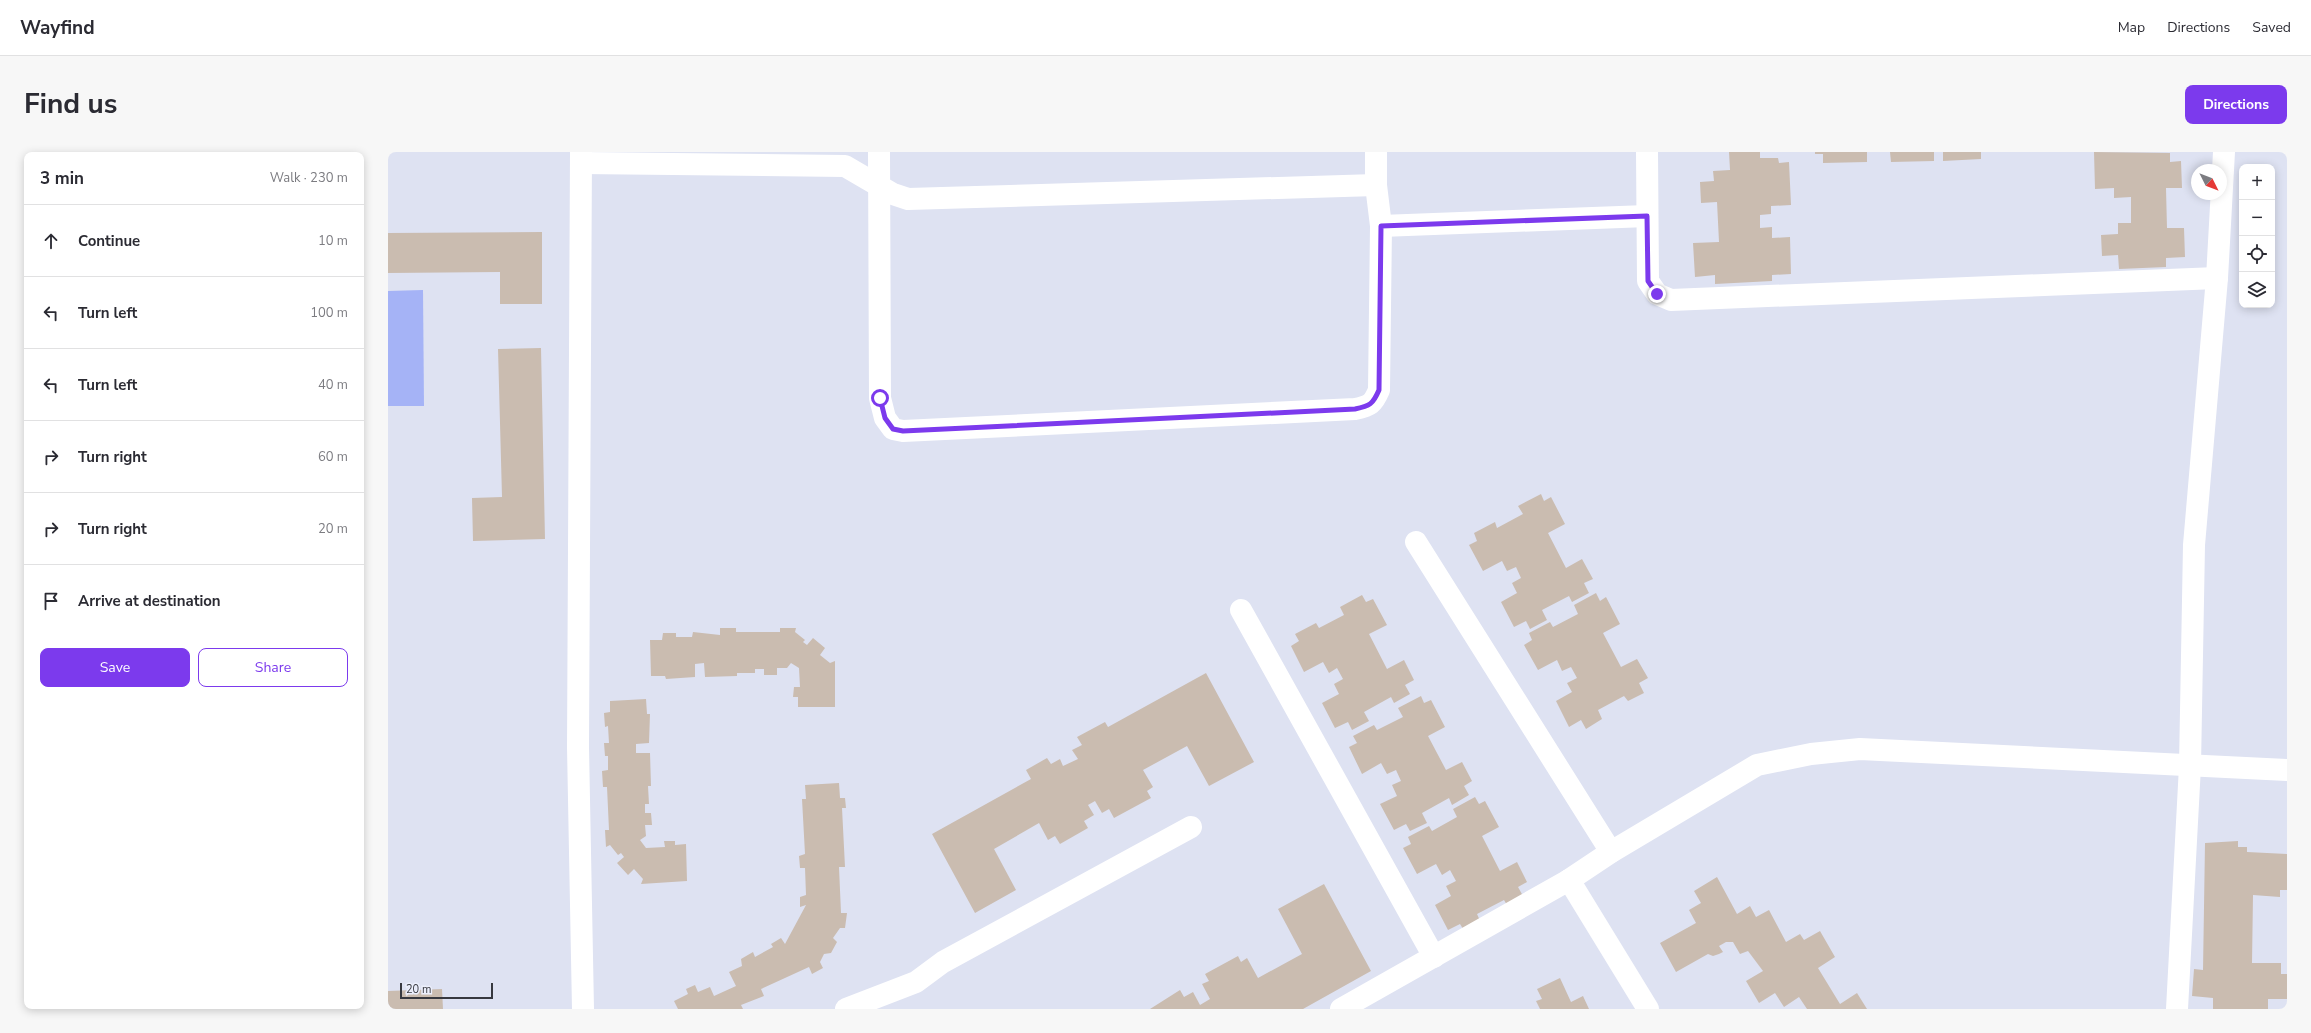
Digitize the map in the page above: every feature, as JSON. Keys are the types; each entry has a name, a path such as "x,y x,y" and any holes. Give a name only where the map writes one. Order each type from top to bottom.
{"street":[{"path":"879,152 881,187 880,398 885,418 893,429 903,431 1355,409 1369,406 1374,402 1379,390 1381,226 1376,185 1376,152"},
{"path":"1647,152 1648,281 1657,294 1671,300 2217,278"},
{"path":"2178,1009 2190,766 2194,545 2217,278 2224,152"},
{"path":"583,1009 578,746 581,157 845,166 893,194 908,199 1376,185"},
{"path":"1381,226 1647,216"},
{"path":"1416,542 1611,852"},
{"path":"1242,610 1434,957"},
{"path":"1341,1009 1569,880 1611,852 1757,765 1811,754 1860,749 2287,770"},
{"path":"846,1009 916,982 943,962 1191,827"},
{"path":"1569,880 1648,1009"}],"shaded area":[{"path":"423,290 424,406 388,406 388,291"}],"building":[{"path":"1729,152 1760,152 1760,158 1778,158 1779,163 1789,162 1791,205 1771,206 1771,214 1760,215 1760,228 1772,227 1772,238 1790,237 1791,274 1772,275 1772,281 1715,284 1715,275 1695,277 1693,243 1719,242 1717,202 1701,203 1700,182 1714,181 1713,171 1730,170"},
{"path":"1815,152 1867,152 1867,162 1823,163 1823,154 1815,154"},
{"path":"1890,152 1934,152 1934,161 1891,162"},
{"path":"1943,152 1981,152 1981,159 1943,161"},
{"path":"2094,152 2170,153 2170,162 2181,161 2182,188 2166,188 2167,228 2184,228 2185,257 2166,258 2166,267 2119,269 2118,255 2102,256 2101,235 2118,234 2118,223 2131,223 2131,197 2114,198 2114,188 2095,189"},
{"path":"542,232 542,304 500,304 500,272 388,273 388,233"},
{"path":"541,348 545,539 473,541 472,498 502,497 498,349"},
{"path":"1541,494 1544,501 1551,497 1565,524 1548,533 1566,568 1582,559 1593,579 1584,583 1589,593 1572,602 1569,596 1542,610 1547,620 1530,629 1526,621 1514,627 1501,602 1517,593 1512,583 1521,578 1516,567 1507,571 1502,561 1483,571 1469,545 1477,541 1474,533 1495,522 1497,528 1523,514 1518,506"},
{"path":"1596,593 1600,601 1606,597 1620,624 1603,633 1621,667 1637,659 1648,678 1639,683 1644,693 1628,701 1624,696 1598,710 1602,719 1586,729 1581,720 1569,727 1556,701 1572,692 1567,683 1577,678 1571,667 1562,671 1557,660 1538,670 1524,645 1532,640 1529,633 1550,622 1553,627 1578,614 1574,605"},
{"path":"1362,595 1366,602 1373,599 1387,625 1369,634 1387,669 1404,660 1414,680 1405,685 1410,694 1394,703 1391,697 1364,712 1369,721 1352,730 1348,722 1335,728 1322,703 1339,694 1334,684 1343,679 1337,668 1329,673 1323,662 1304,672 1291,646 1299,641 1295,634 1316,623 1319,628 1344,615 1340,607"},
{"path":"720,628 736,628 736,632 780,632 780,628 796,628 795,632 805,640 803,642 807,645 813,638 825,648 820,655 830,663 835,661 835,707 798,707 798,697 793,697 794,687 800,687 799,668 791,663 787,668 777,668 777,675 764,675 764,669 755,669 755,673 737,673 737,676 705,677 704,663 695,664 695,677 666,679 665,676 651,676 650,640 662,640 663,633 676,633 676,637 692,637 693,632 720,635"},
{"path":"1206,673 1254,762 1209,786 1187,746 1143,770 1153,787 1147,791 1151,798 1114,818 1109,809 1102,813 1095,801 1088,805 1094,815 1084,821 1088,828 1060,844 1055,836 1048,840 1039,823 994,849 1016,890 975,913 932,834 1031,779 1026,770 1047,758 1051,764 1060,759 1063,766 1078,759 1072,750 1082,745 1077,737 1105,722 1108,727"},
{"path":"1421,696 1424,703 1431,700 1445,727 1428,736 1446,770 1462,762 1472,781 1464,786 1469,795 1452,805 1449,798 1422,813 1427,823 1410,831 1406,824 1394,830 1380,804 1397,796 1392,785 1401,781 1396,770 1387,774 1381,763 1362,774 1349,747 1357,743 1353,736 1374,725 1377,730 1403,717 1398,708"},
{"path":"646,699 647,714 650,714 649,743 636,744 636,753 650,753 651,786 648,786 649,804 645,804 645,813 651,813 652,825 645,825 646,836 640,840 646,848 665,847 664,841 675,841 675,845 686,844 687,881 641,884 643,879 634,869 628,875 617,863 624,857 621,853 618,855 610,845 606,847 605,830 609,830 607,787 603,787 602,771 608,770 608,756 605,756 604,743 609,743 608,726 605,727 604,713 610,712 610,701"},
{"path":"839,783 840,798 845,798 846,808 842,808 845,867 839,867 841,913 847,913 845,928 840,928 833,938 837,942 831,953 824,954 820,962 823,968 812,974 809,967 761,989 764,996 741,1005 743,1009 678,1009 674,1001 688,994 686,989 695,985 698,992 710,987 714,996 736,986 729,972 742,966 741,959 753,952 755,957 773,947 771,944 781,938 785,944 806,905 800,907 800,897 806,895 805,868 800,868 799,856 805,854 802,799 806,799 805,785"},
{"path":"1475,797 1479,804 1485,801 1499,827 1482,836 1500,871 1517,862 1527,882 1518,887 1523,896 1507,905 1504,900 1477,914 1481,923 1465,932 1460,924 1448,930 1435,905 1451,896 1446,886 1456,881 1450,870 1442,875 1436,864 1417,874 1403,848 1411,844 1408,837 1429,826 1432,831 1457,817 1453,809"},
{"path":"2238,841 2238,847 2247,847 2247,852 2287,854 2287,890 2280,890 2280,897 2253,895 2252,963 2281,963 2281,974 2287,974 2287,999 2268,999 2268,1009 2213,1009 2213,998 2192,996 2194,969 2203,970 2205,843"},
{"path":"1717,877 1737,914 1750,906 1756,917 1769,910 1786,942 1800,934 1804,940 1820,931 1835,957 1818,968 1840,1004 1857,993 1867,1009 1807,1009 1799,997 1784,1007 1775,993 1759,1003 1746,981 1763,971 1748,951 1740,954 1733,942 1726,942 1719,946 1723,952 1713,956 1708,954 1676,972 1660,943 1696,923 1689,910 1701,903 1694,891"},
{"path":"1324,884 1371,971 1303,1009 1150,1009 1180,990 1184,997 1193,992 1200,1005 1210,999 1202,984 1209,981 1205,974 1238,956 1241,962 1247,958 1258,978 1302,954 1278,909"},
{"path":"1560,978 1571,1002 1583,996 1589,1009 1540,1009 1536,1001 1542,999 1537,989"},
{"path":"442,989 443,1009 388,1009 388,991"}],"route":[{"path":"880,398 885,418 893,429 903,431 1355,409 1369,406 1374,402 1379,390 1381,226 1647,216 1648,281 1657,294"}]}
